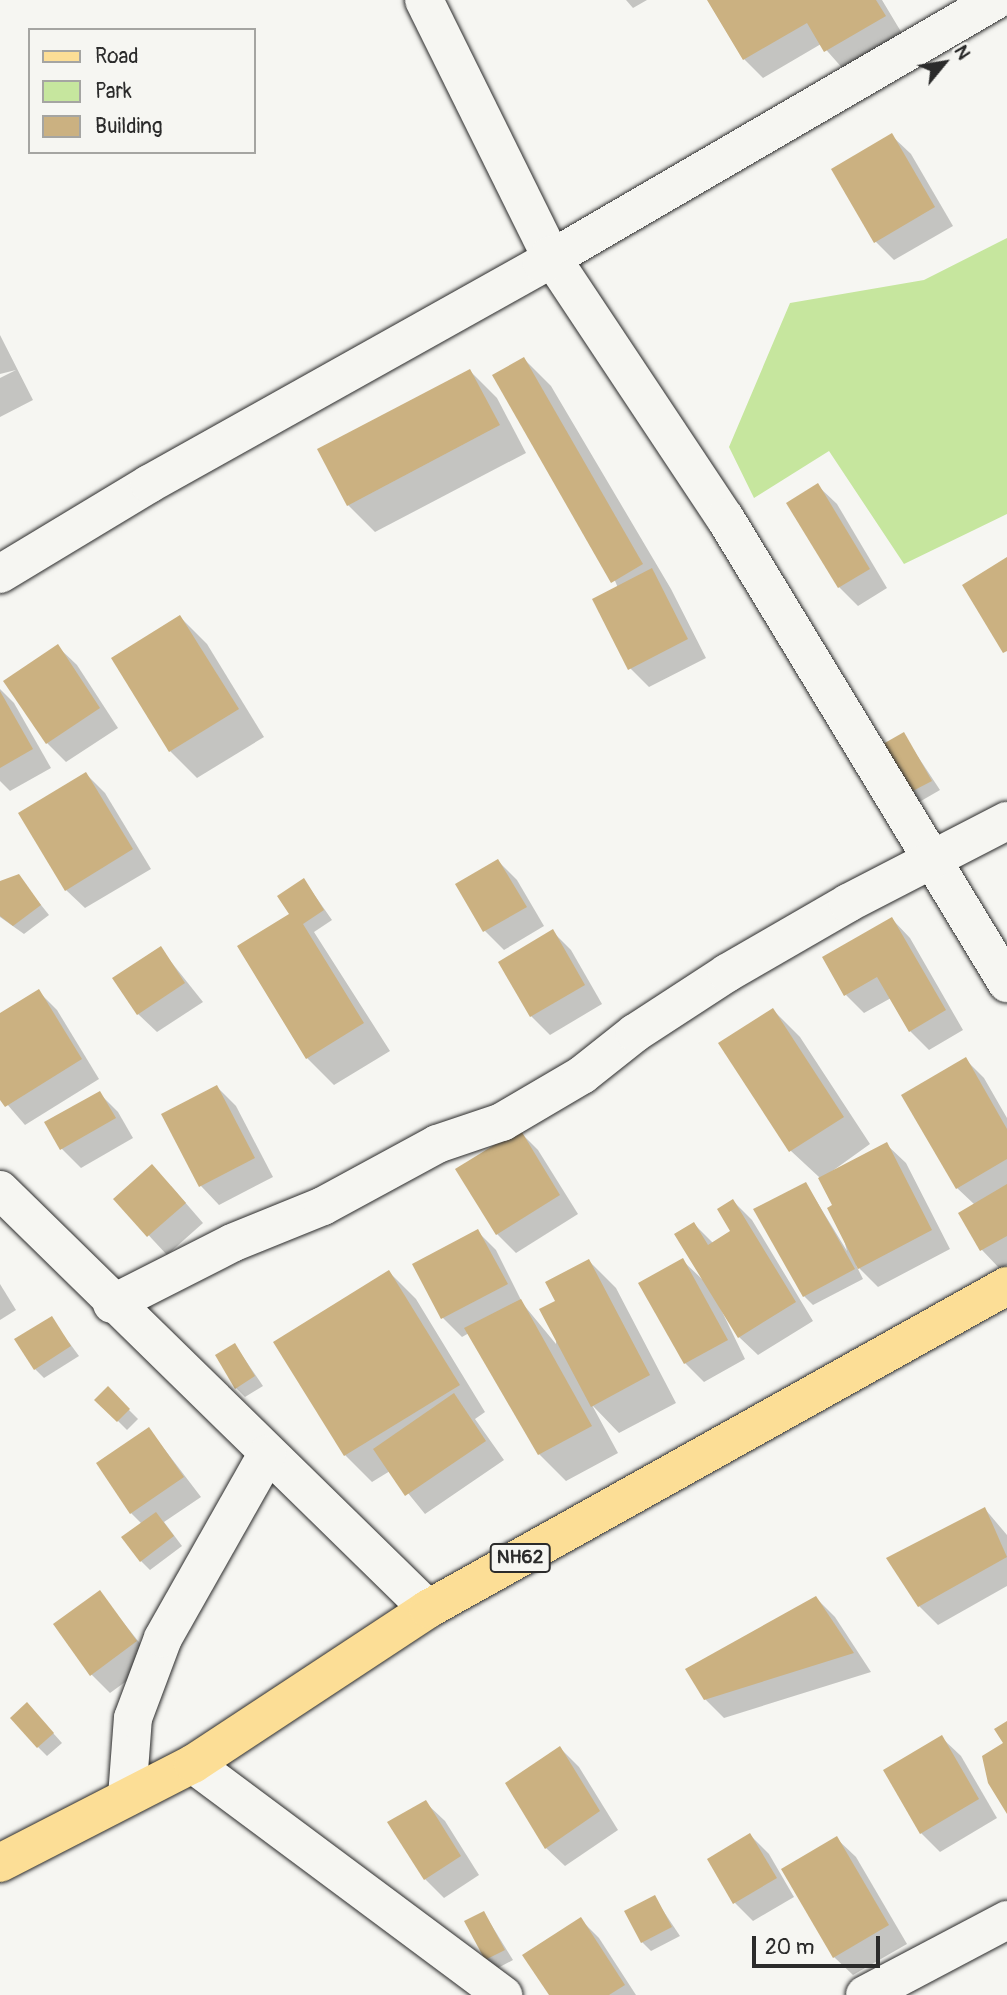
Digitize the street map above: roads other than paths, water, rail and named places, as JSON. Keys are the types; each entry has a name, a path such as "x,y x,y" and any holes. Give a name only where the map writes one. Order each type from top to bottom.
{"main road":[{"name":"NH62","path":"0,1863 39,1840 193,1764 428,1609 1007,1286"}],"street":[{"path":"424,0 550,255 724,518 936,860 1007,983"},
{"path":"0,574 996,0"},
{"path":"112,1304 232,1243 323,1206 437,1144 502,1122 582,1075 635,1034 727,973 848,903 936,860 1007,821"},
{"path":"0,1189 112,1304 428,1609"},
{"path":"127,1797 133,1718 163,1638 267,1454"},
{"path":"193,1764 503,1995"},
{"path":"865,1995 1007,1920"}]}
